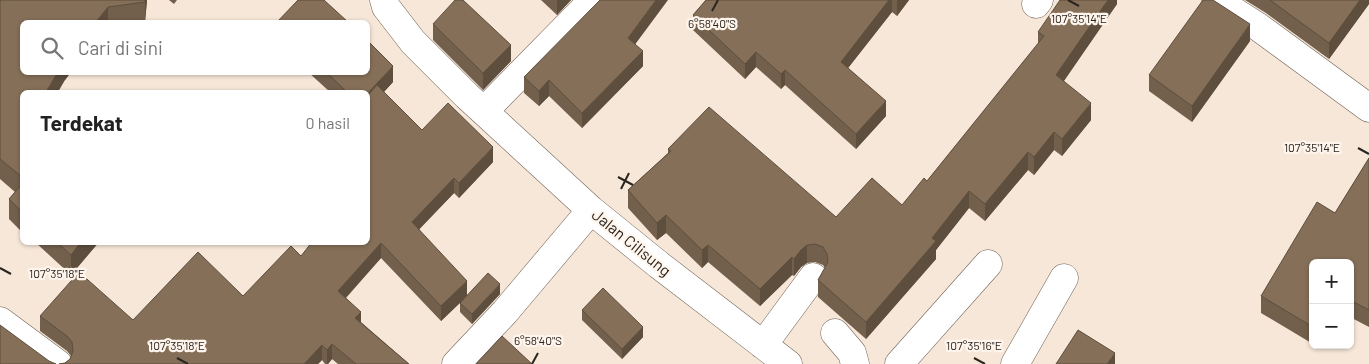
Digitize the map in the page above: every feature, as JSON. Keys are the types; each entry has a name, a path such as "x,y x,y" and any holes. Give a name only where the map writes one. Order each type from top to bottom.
{"street":[{"name":"Jalan Cilisung","path":"384,0 386,6 413,42 591,210 788,364"},
{"path":"484,111 593,0"},
{"path":"1216,0 1257,26 1369,108"},
{"path":"456,364 505,312 591,210"},
{"path":"900,364 988,264"},
{"path":"763,346 814,277"},
{"path":"1015,364 1064,278"},
{"path":"0,321 58,364"},
{"path":"835,333 852,354 855,364"}],"building":[{"path":"0,0 145,0 145,2 108,7 98,20 20,20 20,75 56,75 47,90 20,90 20,175 0,159"},
{"path":"298,0 324,0 346,20 279,20"},
{"path":"455,0 463,0 511,45 483,73 433,24"},
{"path":"600,0 656,0 628,38 643,51 582,113 549,80 539,91 524,77"},
{"path":"706,0 889,0 841,62 886,101 856,134 785,70 781,74 756,52 745,64 693,15"},
{"path":"1060,0 1108,0 1056,75 1091,103 1062,139 1054,132 1034,157 1028,152 985,204 969,191 932,238 936,241 866,322 818,280 828,262 827,254 823,247 815,244 807,245 760,289 708,245 702,250 666,215 657,223 628,190 671,151 668,149 709,107 836,217 872,178 902,205 924,178 927,181 1044,36 1038,32"},
{"path":"1203,0 1213,0 1250,24 1192,106 1149,75"},
{"path":"1270,0 1360,0 1329,43"},
{"path":"370,43 393,66 370,91 345,90 329,75 370,75"},
{"path":"377,85 422,130 448,103 493,147 459,183 454,178 412,222 467,281 441,306 381,243 338,291 361,312 355,318 409,364 356,364 332,344 327,350 322,345 304,364 59,364 65,363 70,359 73,351 72,342 67,336 40,316 79,272 133,320 198,252 243,296 291,246 301,256 310,245 370,245 370,93"},
{"path":"1369,158 1369,310 1354,302 1354,259 1309,259 1309,325 1261,296 1317,202 1335,213"},
{"path":"20,186 20,210 9,199"},
{"path":"60,245 79,245 71,255"},
{"path":"488,273 500,284 472,314 460,303"},
{"path":"603,288 643,327 622,349 582,310"},
{"path":"0,325 49,361 56,364 0,364"},
{"path":"1078,330 1115,353 1107,364 1056,364"},
{"path":"502,336 532,364 476,364"}]}
